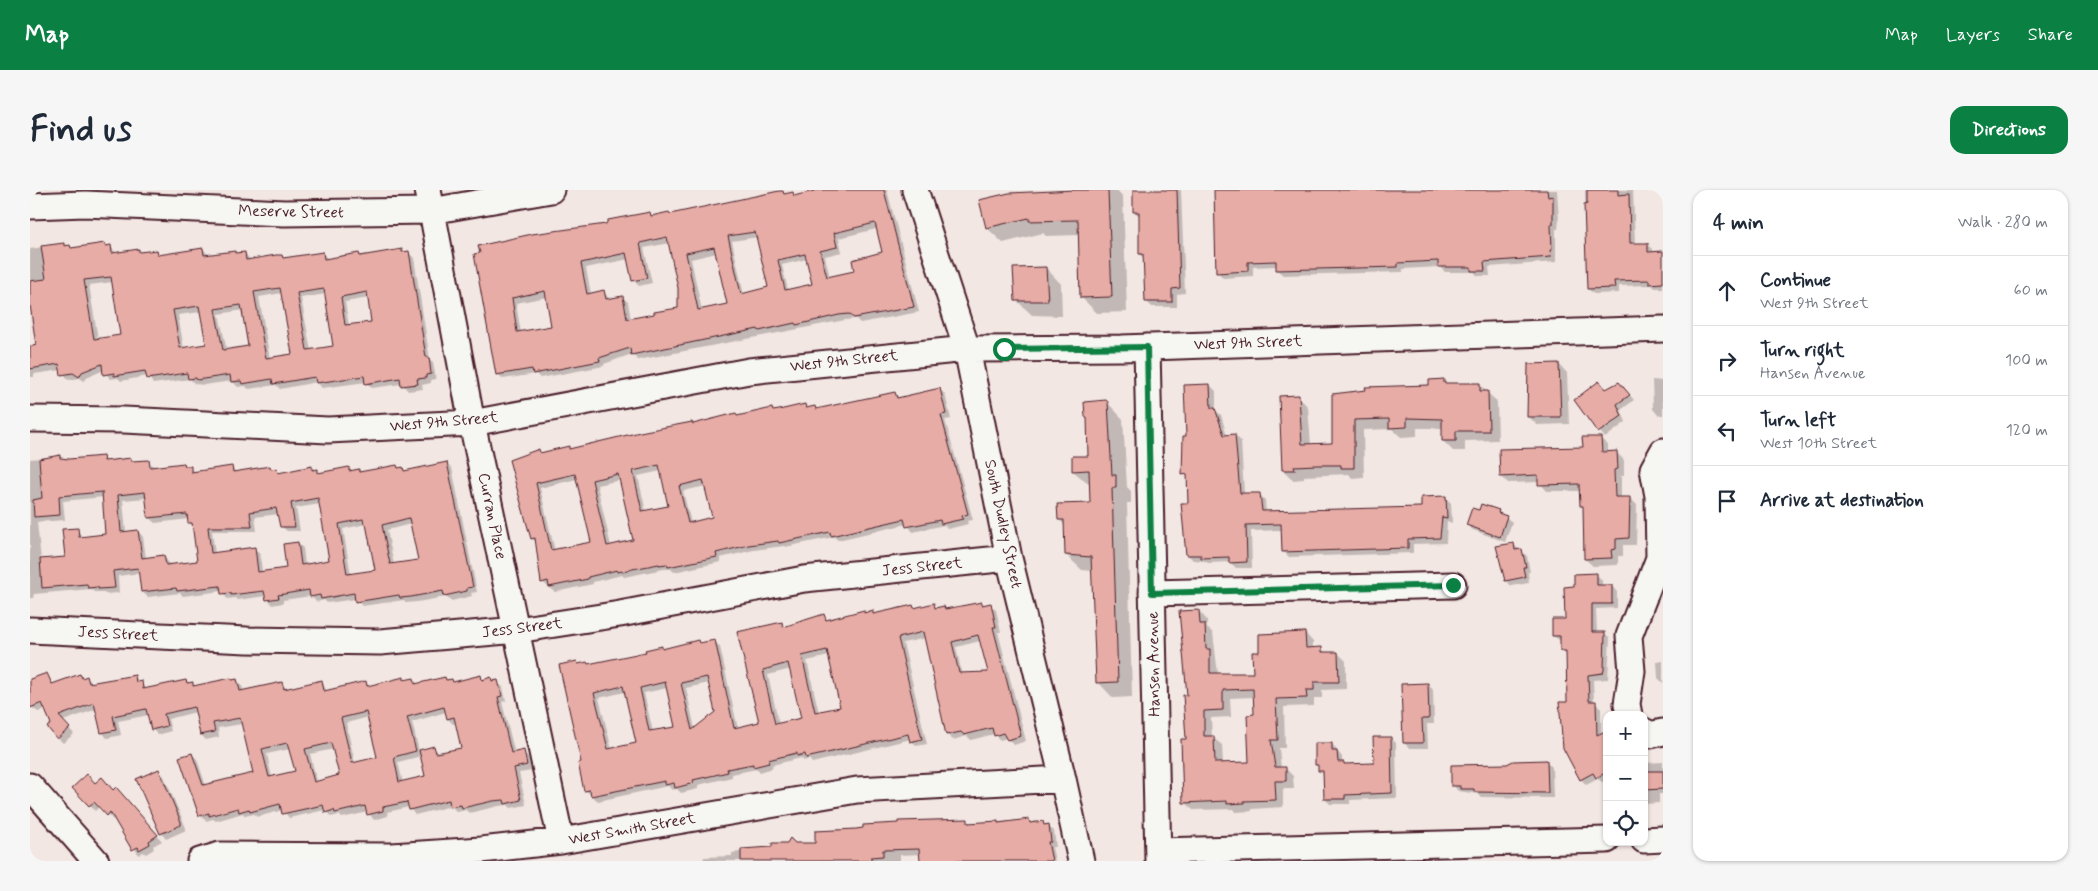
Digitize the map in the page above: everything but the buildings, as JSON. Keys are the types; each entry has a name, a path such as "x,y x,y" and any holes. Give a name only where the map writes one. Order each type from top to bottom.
{"street":[{"name":"Meserve Street","path":"30,206 85,204 284,213 551,190"},
{"name":"South Dudley Street","path":"915,190 967,349 1009,558 1081,861"},
{"name":"Curran Place","path":"430,200 472,423 561,841"},
{"name":"West 9th Street","path":"30,420 124,420 328,430 472,423 749,371 967,349 1147,347 1663,329"},
{"name":"Hansen Avenue","path":"1147,347 1158,856"},
{"path":"1628,711 1627,704 1632,671 1629,636 1659,558 1658,496 1653,469 1663,451"},
{"name":"Jess Street","path":"30,630 247,640 380,642 517,630 620,614 804,579 1009,558"},
{"path":"1152,593 1453,585"},
{"path":"1648,734 1650,735 1663,732"},
{"name":"West Smith Street","path":"200,861 220,855 392,856 482,850 561,841 857,790 1063,779"},
{"path":"30,786 96,861"},
{"path":"1648,840 1663,839"},
{"path":"1158,856 1603,840"}],"route":[{"path":"1004,349 1147,347 1152,593 1453,585"}]}
